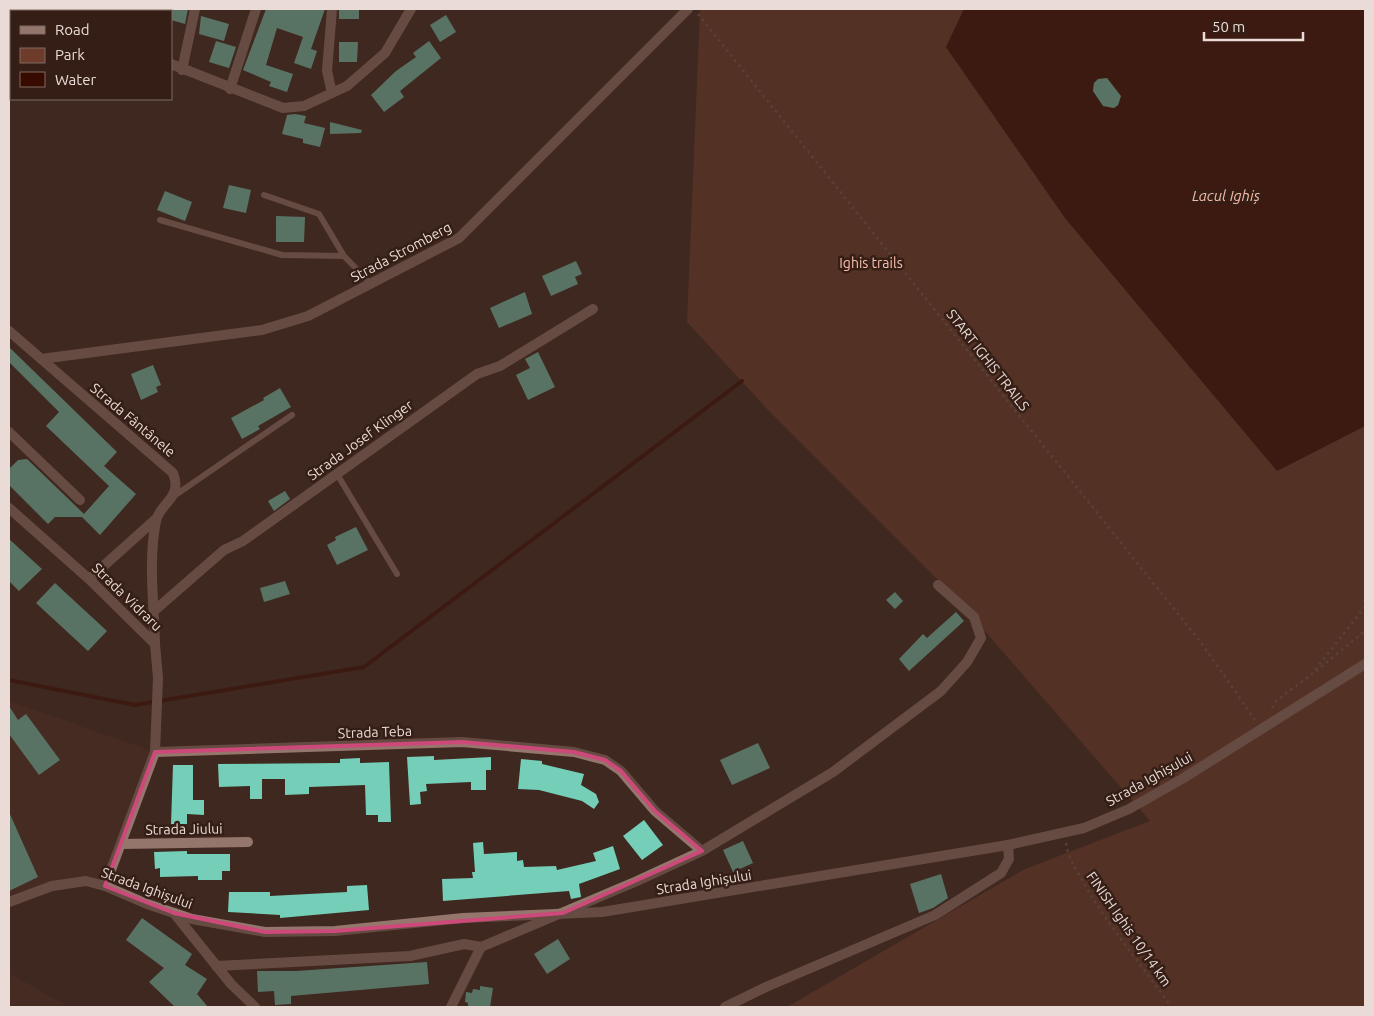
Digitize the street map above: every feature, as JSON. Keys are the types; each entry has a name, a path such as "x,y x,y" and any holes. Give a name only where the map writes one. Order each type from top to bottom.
{"street":[{"path":"182,70 195,9"},
{"path":"230,89 256,9"},
{"path":"332,9 327,71 332,93"},
{"path":"172,65 282,108 304,106 347,86 385,54 411,9"},
{"name":"Strada Stromberg","path":"41,359 262,330 308,316 459,238 688,9"},
{"name":"Strada Josef Klinger","path":"154,610 224,550 243,541 477,374 500,366 593,309"},
{"name":"Strada Fântânele","path":"9,331 169,468 175,479 173,496"},
{"path":"9,432 80,500"},
{"path":"90,579 157,518 173,496"},
{"name":"Strada Vidraru","path":"9,508 90,579 155,644 158,678 155,752"},
{"path":"155,644 152,551 157,518"},
{"path":"216,966 410,956 464,944 481,948 702,850 833,772 941,691 967,662 981,638 974,617 938,586"},
{"name":"Strada Ighișului","path":"9,902 36,890 86,881 105,886 192,919 265,932 335,931 463,918 602,912 722,894 1008,845 1084,828 1130,809 1182,779 1365,664"},
{"name":"Strada Teba","path":"155,752 462,742 574,752 605,760 621,771 654,811 702,850"},
{"path":"105,886 155,752"},
{"name":"Strada Jiului","path":"121,844 248,842"},
{"path":"725,1007 766,987 935,915 1001,873 1009,859 1008,845"},
{"path":"174,913 216,966 255,1007"},
{"path":"451,1007 481,948"}],"lane":[{"path":"264,195 319,214 344,256 370,284"},
{"path":"160,220 282,255 344,256"},
{"path":"173,496 292,415"},
{"path":"337,474 397,574"}],"path":[{"name":"START IGHIS TRAILS","path":"694,9 1202,644 1261,728"},
{"path":"1311,675 1364,608 1365,595"},
{"path":"1261,728 1276,701 1365,631"},
{"name":"FINISH Ighis 10/14 km","path":"1065,832 1068,855 1091,896 1171,1007"}],"highlighted area":[{"path":"462,742 574,752 605,760 621,771 655,811 702,851 563,913 335,931 265,932 174,913 105,886 155,752"}],"shaded area":[{"path":"9,701 155,752 105,886 86,881 9,902"},
{"path":"9,973 64,1004 58,1007 9,1007"}],"green space":[{"name":"Ighis trails","path":"700,9 964,9 946,47 1065,218 1277,471 1365,426 1365,1007 787,1007 1025,869 1150,821 956,598 769,411 687,322"}],"water":[{"name":"Lacul Ighiș","path":"964,9 1365,9 1365,426 1277,471 1065,218 946,47","holes":["1094,83 1121,96 1119,105 1114,108 1104,106 1093,91"]}],"building":[{"path":"188,9 185,24 172,20 171,10"},
{"path":"266,9 325,9 311,49 317,51 311,69 294,63 303,37 277,28 266,65 293,74 287,92 269,86 271,82 243,70"},
{"path":"339,9 359,9 359,19 339,19"},
{"path":"446,15 456,32 440,42 430,25"},
{"path":"201,16 229,24 224,41 199,34"},
{"path":"216,41 236,47 229,68 209,62"},
{"path":"429,41 441,58 400,91 404,97 384,112 371,95 396,71 416,57 413,53"},
{"path":"339,42 358,42 357,62 339,62"},
{"path":"1107,78 1121,96 1118,105 1114,108 1103,106 1093,91 1094,83 1098,79"},
{"path":"287,115 306,116 304,123 325,128 320,147 303,143 303,139 282,134"},
{"path":"330,122 362,130 361,133 330,134"},
{"path":"229,185 251,190 246,213 223,208"},
{"path":"165,191 192,202 185,221 157,210"},
{"path":"276,216 305,217 304,242 276,242"},
{"path":"576,261 582,274 575,277 578,284 551,296 542,276"},
{"path":"525,292 532,314 499,328 490,308"},
{"path":"9,347 117,452 104,466 136,494 100,535 82,517 55,517 48,524 9,485 9,469 18,460 27,459 84,514 109,486 46,426 59,412 9,362"},
{"path":"538,352 555,387 528,400 516,375 530,368 525,359"},
{"path":"153,365 161,385 156,387 158,392 141,400 131,374"},
{"path":"280,388 291,407 258,426 260,429 242,439 231,418 264,400 263,398"},
{"path":"285,491 290,499 274,511 268,501"},
{"path":"356,527 368,550 337,565 327,545 336,540 335,537"},
{"path":"9,539 42,569 19,591 9,581"},
{"path":"285,581 290,594 264,602 260,588"},
{"path":"55,583 107,631 88,651 36,603"},
{"path":"895,592 903,601 895,609 886,600"},
{"path":"956,612 964,621 909,671 899,659 923,634 927,638"},
{"path":"9,706 18,720 26,714 60,760 39,775 9,734"},
{"path":"758,743 770,768 732,785 720,760"},
{"path":"434,756 434,760 491,757 491,770 486,770 486,790 471,790 471,782 426,784 427,791 420,792 421,804 410,805 407,757"},
{"path":"360,758 360,763 389,762 391,822 378,822 378,815 366,815 365,785 309,787 309,794 285,795 285,779 262,779 262,799 250,799 250,786 219,787 218,764 340,763 340,759"},
{"path":"521,759 542,761 542,764 584,774 581,785 596,794 599,802 594,809 582,801 539,790 518,789"},
{"path":"173,765 193,765 193,800 204,800 204,815 187,814 187,824 171,824"},
{"path":"9,812 38,877 9,891"},
{"path":"644,820 663,845 642,860 623,836"},
{"path":"743,841 753,863 733,872 723,850"},
{"path":"483,842 484,854 517,852 517,861 523,860 524,867 556,866 557,870 596,861 593,853 613,846 620,869 579,884 581,897 571,899 569,891 443,901 442,879 473,878 472,872 475,872 473,843"},
{"path":"187,851 187,854 230,854 230,871 222,871 222,880 198,880 198,876 160,877 160,868 155,869 154,852"},
{"path":"941,874 948,898 933,908 919,913 910,884"},
{"path":"367,885 369,910 280,918 280,915 228,912 229,892 270,892 270,896 347,892 347,886"},
{"path":"142,918 192,954 185,965 207,979 197,994 208,1007 175,1007 149,982 164,968 126,940"},
{"path":"558,939 570,959 547,974 534,954"},
{"path":"427,962 429,984 291,996 291,1004 275,1005 274,991 258,992 257,971 296,971"},
{"path":"480,986 493,988 490,1007 468,1007 468,1003 465,1002 466,992 472,993 473,989 480,990"}],"waterway":[{"path":"9,680 135,705 364,667 742,381"}]}
